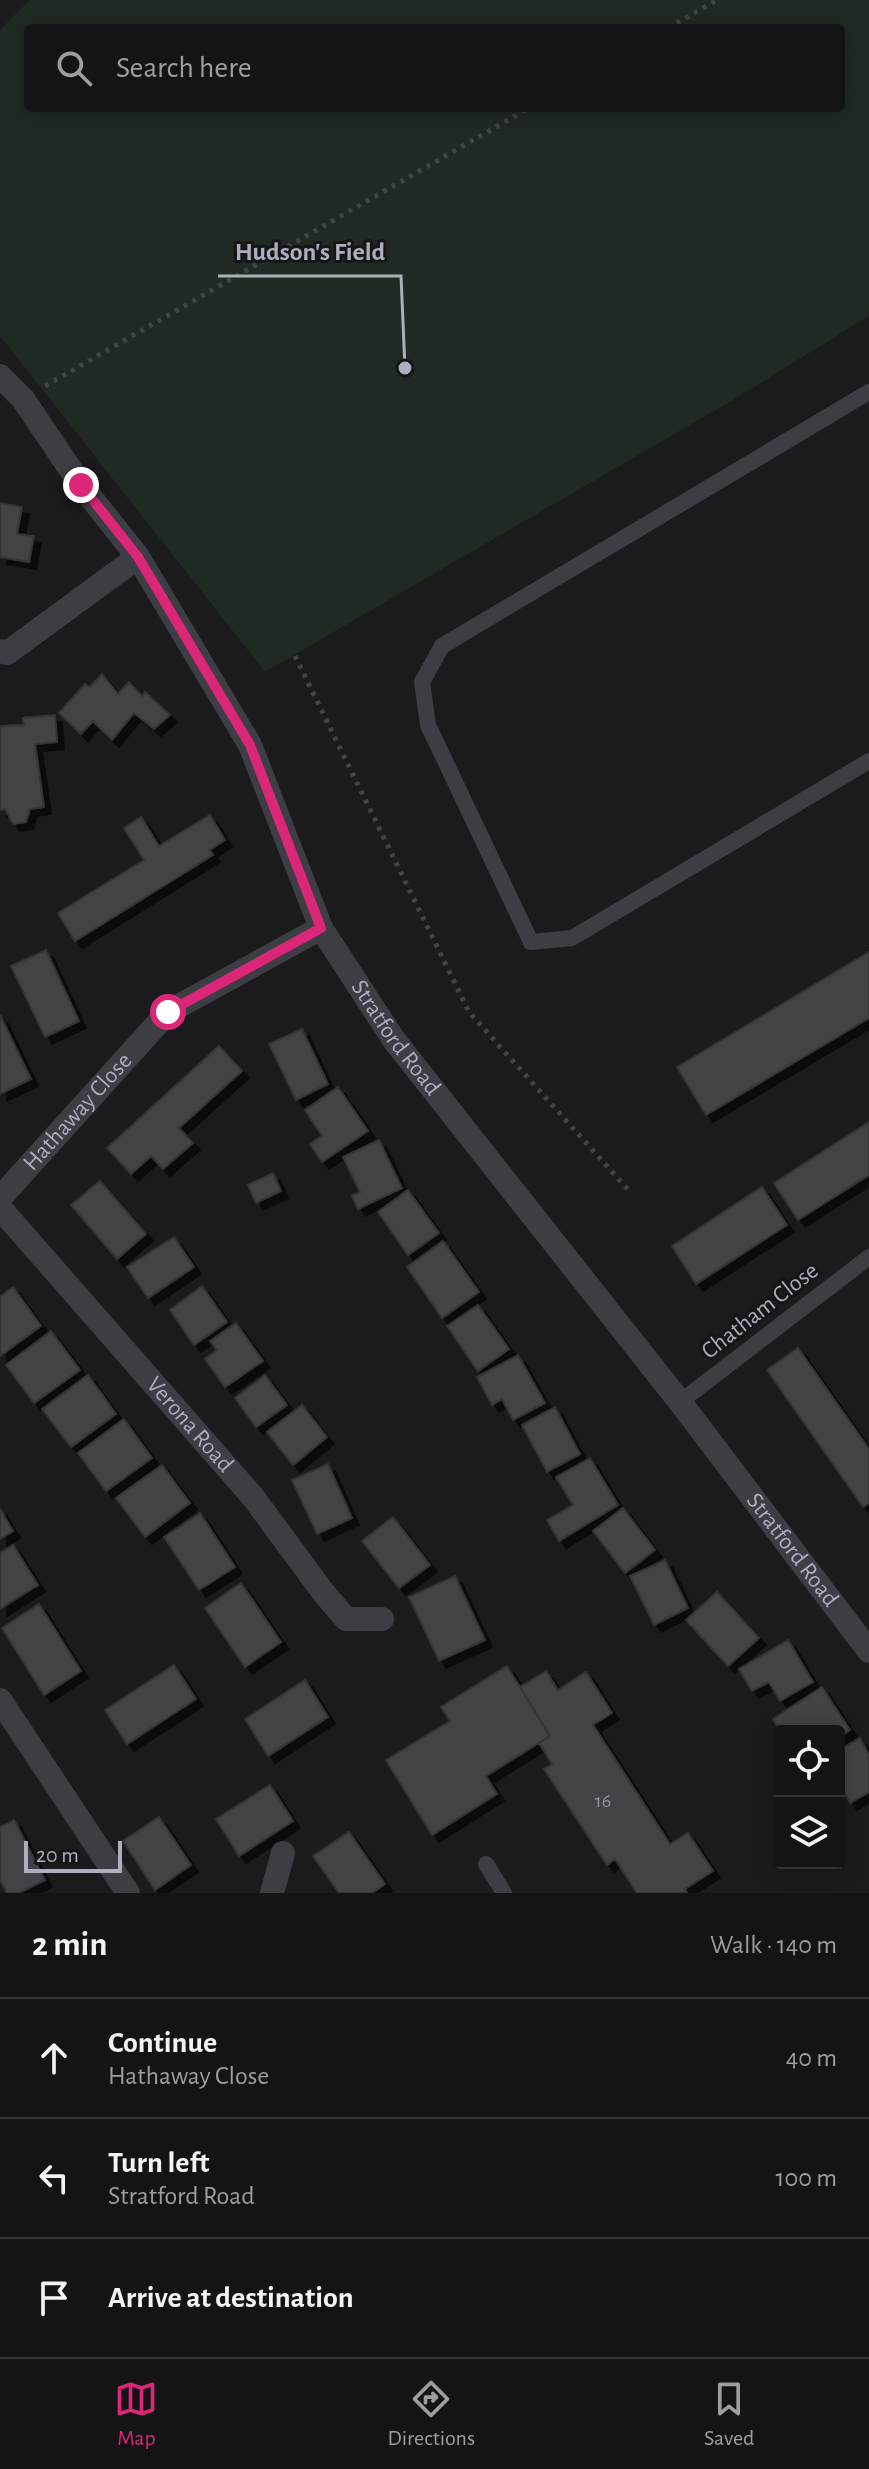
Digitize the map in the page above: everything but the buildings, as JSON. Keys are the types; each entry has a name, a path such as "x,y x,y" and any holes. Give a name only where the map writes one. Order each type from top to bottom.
{"street":[{"name":"Stratford Road","path":"0,376 23,399 81,485 138,557 250,745 321,928 394,1040 680,1402 869,1651"},
{"path":"0,651 7,653 138,557"},
{"name":"Hathaway Close","path":"0,1198 168,1012 321,928"},
{"name":"Verona Road","path":"0,1208 253,1497 346,1619 382,1619"},
{"path":"0,1700 128,1893"},
{"path":"272,1893 283,1853"}],"lane":[{"path":"869,392 442,646 422,682 428,725 531,942 572,938 869,761"},
{"name":"Chatham Close","path":"680,1402 869,1257"},
{"path":"486,1864 504,1893"}],"path":[{"path":"675,24 717,0"},
{"path":"23,399 522,112"},
{"path":"295,656 469,1012 631,1193"}],"shaded area":[{"path":"30,0 869,0 869,316 733,400 265,672 0,336 0,30"}],"place":[{"name":"Hudson's Field","path":"405,368"}],"route":[{"path":"81,485 138,557 250,745 321,928 168,1012"}]}
